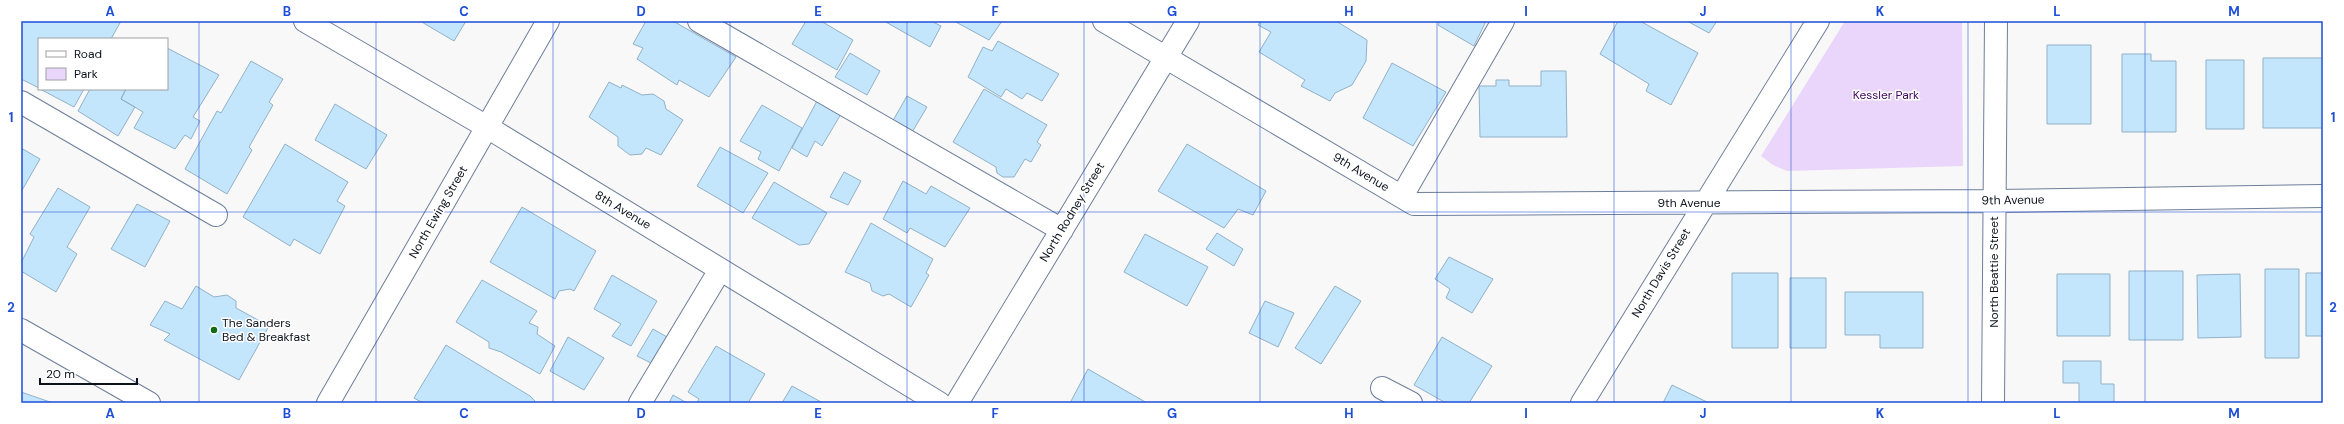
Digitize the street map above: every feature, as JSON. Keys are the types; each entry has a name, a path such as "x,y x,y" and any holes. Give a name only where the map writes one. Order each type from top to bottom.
{"street":[{"name":"8th Avenue","path":"305,21 487,127 939,403"},
{"name":"North Ewing Street","path":"328,403 548,21"},
{"path":"699,21 1062,230"},
{"name":"9th Avenue","path":"1104,21 1167,56 1414,204 1994,201 2323,196"},
{"name":"North Rodney Street","path":"957,403 1188,21"},
{"path":"1402,196 1502,21"},
{"name":"North Davis Street","path":"1582,403 1704,203 1818,21"},
{"name":"North Beattie Street","path":"1993,403 1996,21"},
{"path":"21,102 216,215"},
{"path":"640,403 720,270"},
{"path":"21,330 149,403"},
{"path":"1382,388 1411,403"}],"green space":[{"name":"Kessler Park","path":"1845,21 1962,21 1963,166 1787,171 1773,165 1761,156"}],"building":[{"path":"21,21 121,21 112,38 38,38 38,88 21,79"},
{"path":"420,21 466,21 454,41"},
{"path":"646,21 673,21 736,57 709,97 679,80 677,85 637,59 643,48 633,44"},
{"path":"806,21 821,21 853,40 837,70 792,44"},
{"path":"884,21 931,21 941,26 930,47"},
{"path":"954,21 1002,21 989,40"},
{"path":"1261,21 1336,21 1367,40 1366,61 1352,85 1335,93 1330,101 1301,86 1305,80 1259,52 1271,32 1258,25"},
{"path":"1440,21 1486,21 1474,46 1438,25"},
{"path":"1618,21 1640,21 1698,53 1671,105 1646,91 1649,84 1600,54"},
{"path":"1687,21 1717,21 1709,33"},
{"path":"998,41 1059,74 1042,101 1027,93 1022,99 1006,89 1001,97 968,77 983,47 992,51"},
{"path":"2047,45 2091,45 2091,124 2047,124"},
{"path":"168,49 219,75 193,117 200,121 191,139 185,135 175,149 134,128 143,112 121,99 126,90 168,90"},
{"path":"850,53 880,71 867,95 835,77"},
{"path":"2122,54 2151,54 2151,61 2176,61 2176,132 2122,132"},
{"path":"2263,58 2323,58 2323,128 2263,128"},
{"path":"2206,60 2244,60 2244,129 2206,129"},
{"path":"251,61 283,79 269,102 273,105 249,147 252,150 227,194 185,169 217,111 221,113"},
{"path":"1392,63 1446,92 1413,146 1363,118"},
{"path":"1541,71 1566,71 1567,137 1480,137 1479,86 1496,86 1496,80 1509,80 1509,86 1541,86"},
{"path":"609,82 621,88 622,85 642,95 653,94 664,101 666,109 683,120 661,155 646,148 642,154 630,155 618,146 618,137 589,117"},
{"path":"984,89 1047,125 1037,142 1041,145 1031,162 1025,159 1014,177 1003,177 997,173 996,167 953,142"},
{"path":"42,90 83,90 74,107"},
{"path":"89,90 126,90 121,99 135,107 118,136 78,111"},
{"path":"907,96 927,107 911,134 891,124"},
{"path":"817,101 841,114 822,146 815,141 807,157 792,148"},
{"path":"335,104 387,135 366,169 315,140"},
{"path":"762,105 802,128 779,171 758,159 761,152 740,141"},
{"path":"285,144 348,182 337,201 345,206 320,254 294,239 290,246 243,217"},
{"path":"1187,144 1266,191 1253,215 1238,209 1224,228 1158,191"},
{"path":"720,147 768,173 743,213 697,186"},
{"path":"21,148 40,159 21,192"},
{"path":"844,172 861,181 848,205 830,197"},
{"path":"903,181 926,194 931,186 970,208 945,247 910,228 907,233 883,219"},
{"path":"774,182 827,213 809,244 799,245 752,218"},
{"path":"58,188 90,207 67,247 77,254 56,292 21,271 21,263 34,237 30,234"},
{"path":"137,204 170,221 145,267 111,249"},
{"path":"522,207 596,251 574,291 570,289 559,291 555,299 490,262"},
{"path":"871,223 933,259 926,273 929,275 911,307 889,294 883,296 872,291 870,283 845,272"},
{"path":"1217,233 1243,249 1234,266 1206,249"},
{"path":"1145,234 1208,267 1187,306 1124,272"},
{"path":"1449,257 1493,279 1472,313 1446,298 1450,289 1435,279"},
{"path":"2265,269 2299,269 2299,358 2265,358"},
{"path":"2129,271 2183,271 2183,340 2129,340"},
{"path":"1732,273 1778,273 1778,348 1732,348"},
{"path":"2306,273 2323,273 2323,336 2306,336"},
{"path":"2057,274 2110,274 2110,336 2057,336"},
{"path":"2240,274 2241,337 2198,338 2197,275"},
{"path":"612,275 657,301 631,346 612,336 621,324 594,309"},
{"path":"1790,278 1826,278 1826,348 1790,348"},
{"path":"482,280 537,311 529,323 538,327 537,334 555,346 540,374 501,352 489,348 489,342 456,322"},
{"name":"The Sanders Bed & Breakfast","path":"196,286 214,297 227,295 236,301 236,308 269,326 239,380 164,340 170,334 150,325 165,301 182,309"},
{"path":"1335,286 1361,301 1321,364 1295,348"},
{"path":"1845,292 1923,292 1923,348 1880,348 1880,335 1845,335"},
{"path":"1265,301 1294,313 1278,347 1249,333"},
{"path":"653,329 667,337 651,363 637,356"},
{"path":"568,337 604,358 584,390 550,371"},
{"path":"1442,337 1492,366 1469,403 1446,403 1414,385"},
{"path":"446,345 530,396 535,401 534,403 423,403 414,398"},
{"path":"716,346 765,374 748,403 697,403 699,399 688,392"},
{"path":"2063,361 2101,361 2101,384 2114,384 2114,403 2079,403 2079,383 2063,383"},
{"path":"1088,369 1147,403 1070,403"},
{"path":"1672,385 1709,403 1663,403"},
{"path":"792,386 823,403 782,403"},
{"path":"21,392 53,403 21,403"},
{"path":"673,395 687,403 669,403"}],"place":[{"name":"The Sanders Bed & Breakfast","path":"214,330"}]}
